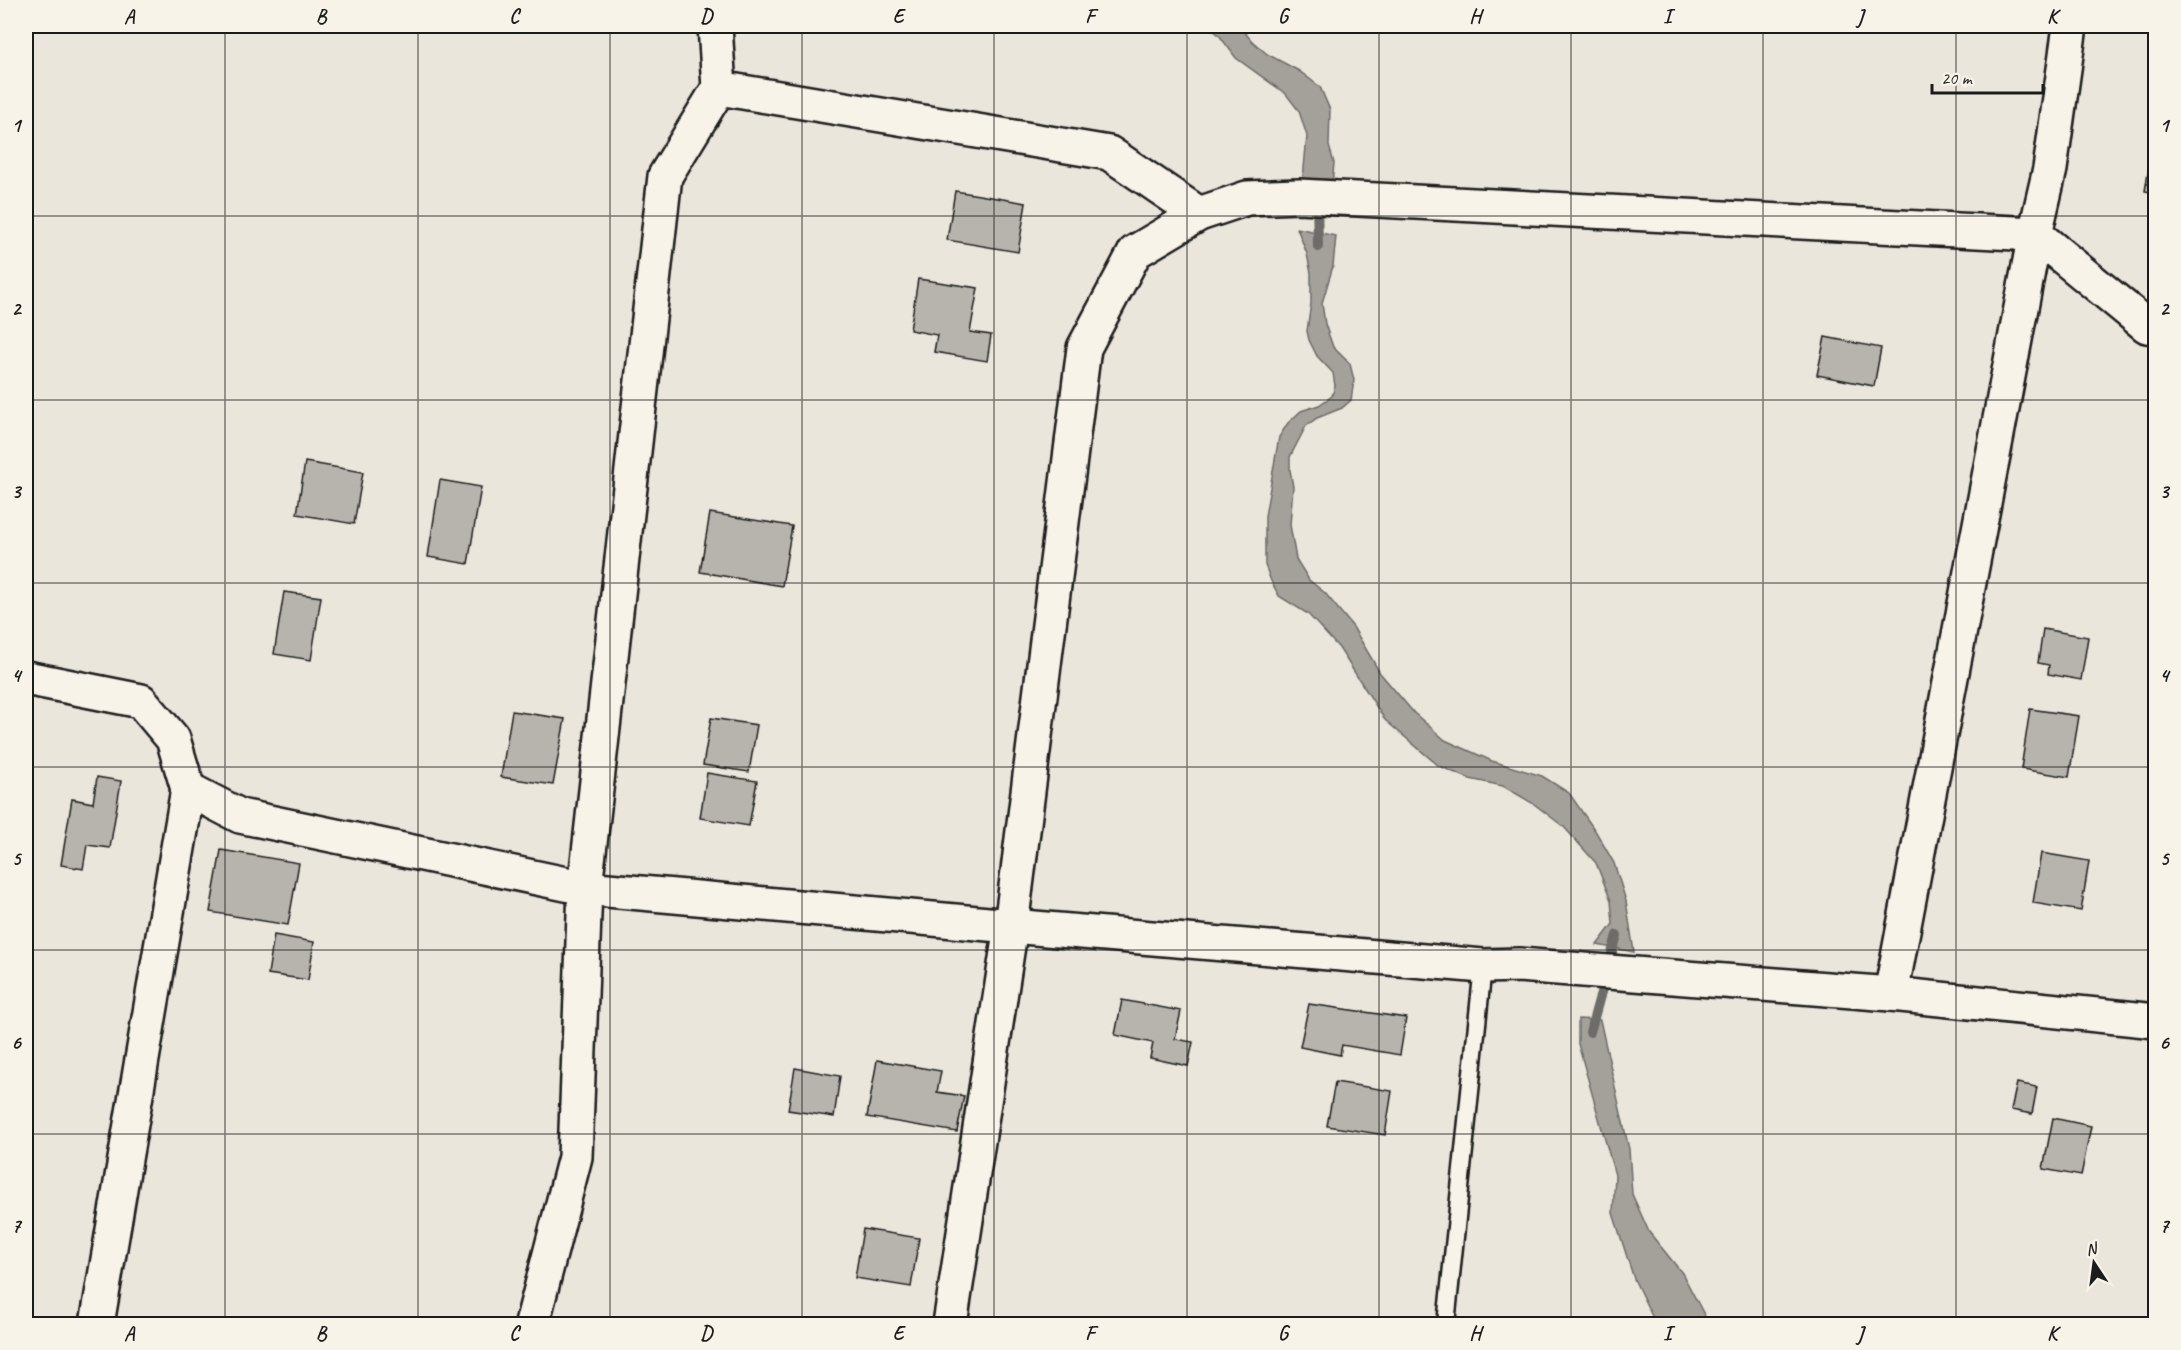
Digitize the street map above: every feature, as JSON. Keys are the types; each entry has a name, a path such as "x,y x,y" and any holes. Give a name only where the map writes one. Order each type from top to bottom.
{"street":[{"path":"532,1324 575,1157 585,888 665,176 719,88 715,26"},
{"path":"1891,994 2050,169 2070,26"},
{"path":"719,88 1109,153 1199,214"},
{"path":"950,1324 1011,926 1084,348 1135,252 1199,214 1247,198 1313,197 2036,234 2146,326 2156,327"},
{"path":"26,678 141,701 173,739 189,789 97,1324"},
{"path":"189,789 240,816 585,888 1483,966 1519,965 1891,994 2156,1021"}],"lane":[{"path":"1446,1324 1483,966"}],"shaded area":[{"path":"1208,26 1239,26 1267,54 1299,71 1320,87 1330,110 1329,146 1334,163 1332,185 1303,179 1307,136 1299,111 1286,94 1236,58 1219,35"},
{"path":"1297,228 1336,236 1333,266 1322,303 1325,324 1333,347 1350,364 1354,380 1351,400 1342,408 1317,418 1306,426 1290,457 1293,487 1290,525 1296,559 1309,580 1325,593 1353,627 1380,673 1414,713 1445,740 1492,761 1542,776 1569,793 1614,863 1626,901 1634,952 1597,945 1613,924 1611,901 1596,863 1564,827 1534,804 1503,786 1470,779 1439,766 1385,720 1339,648 1308,614 1279,596 1271,581 1265,565 1265,516 1279,437 1288,423 1301,411 1319,405 1332,396 1335,386 1333,373 1317,356 1309,340 1307,331 1311,303 1311,273 1307,254"},
{"path":"1578,1019 1600,1020 1629,1149 1632,1194 1649,1232 1682,1273 1709,1324 1660,1324 1652,1316 1634,1279 1613,1213 1615,1175 1578,1044"}],"building":[{"path":"2156,91 2156,116 2152,115"},
{"path":"2153,144 2156,145 2156,193 2145,191"},
{"path":"955,191 1026,203 1018,252 947,240"},
{"path":"918,279 978,288 970,332 991,335 987,361 934,352 937,335 910,330"},
{"path":"1825,337 1881,348 1874,386 1817,375"},
{"path":"305,462 363,472 354,524 297,514"},
{"path":"440,480 481,487 468,564 428,557"},
{"path":"710,513 792,526 782,586 700,572"},
{"path":"284,592 321,597 311,660 274,654"},
{"path":"2043,629 2088,637 2081,680 2048,674 2049,665 2038,663"},
{"path":"2030,709 2079,716 2069,777 2021,769"},
{"path":"512,711 565,719 553,785 501,777"},
{"path":"711,718 757,725 749,772 703,765"},
{"path":"707,773 757,781 749,826 700,818"},
{"path":"97,777 121,781 110,848 87,845 83,869 61,865 72,799 93,803"},
{"path":"221,850 299,863 288,925 210,912"},
{"path":"2041,853 2089,861 2081,911 2033,903"},
{"path":"274,935 314,942 308,980 268,974"},
{"path":"1122,1000 1181,1011 1175,1039 1193,1042 1188,1066 1150,1058 1153,1043 1115,1035"},
{"path":"1309,1004 1406,1018 1400,1055 1342,1045 1340,1055 1300,1047"},
{"path":"877,1060 941,1071 937,1092 964,1096 957,1132 867,1117"},
{"path":"795,1068 840,1076 834,1117 788,1110"},
{"path":"1335,1082 1392,1091 1385,1135 1327,1126"},
{"path":"2017,1083 2037,1087 2032,1114 2011,1110"},
{"path":"2053,1118 2091,1126 2081,1176 2043,1169"},
{"path":"863,1229 919,1238 911,1287 855,1278"}],"waterway":[{"path":"1317,200 1318,247"},
{"path":"1590,1032 1617,935"}]}
